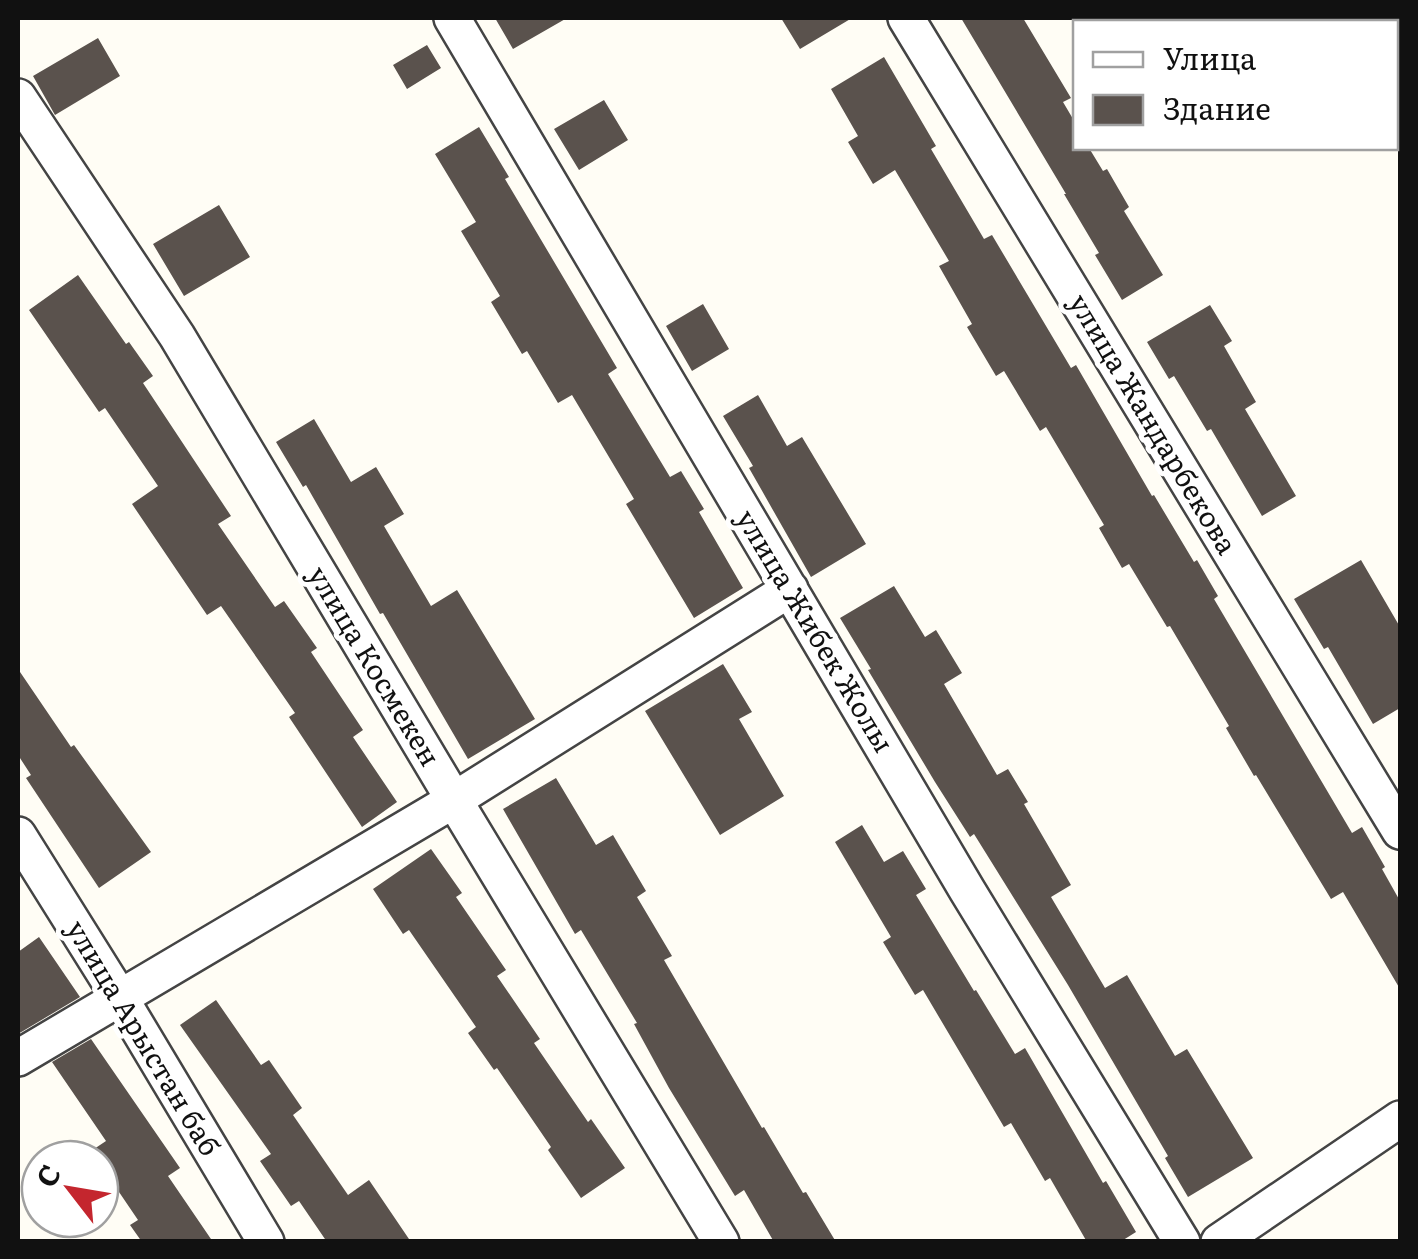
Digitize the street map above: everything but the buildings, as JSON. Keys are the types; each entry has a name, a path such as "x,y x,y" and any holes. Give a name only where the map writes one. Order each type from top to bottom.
{"street":[{"name":"улица Жибек Жолы","path":"452,18 978,907 1182,1242"},
{"name":"улица Жандарбекова","path":"906,18 1400,832"},
{"name":"улица Космекен","path":"18,97 177,336 722,1242"},
{"path":"18,1058 454,800 790,589"},
{"name":"улица Арыстан баб","path":"18,836 266,1242"},
{"path":"1219,1242 1400,1119"}]}
